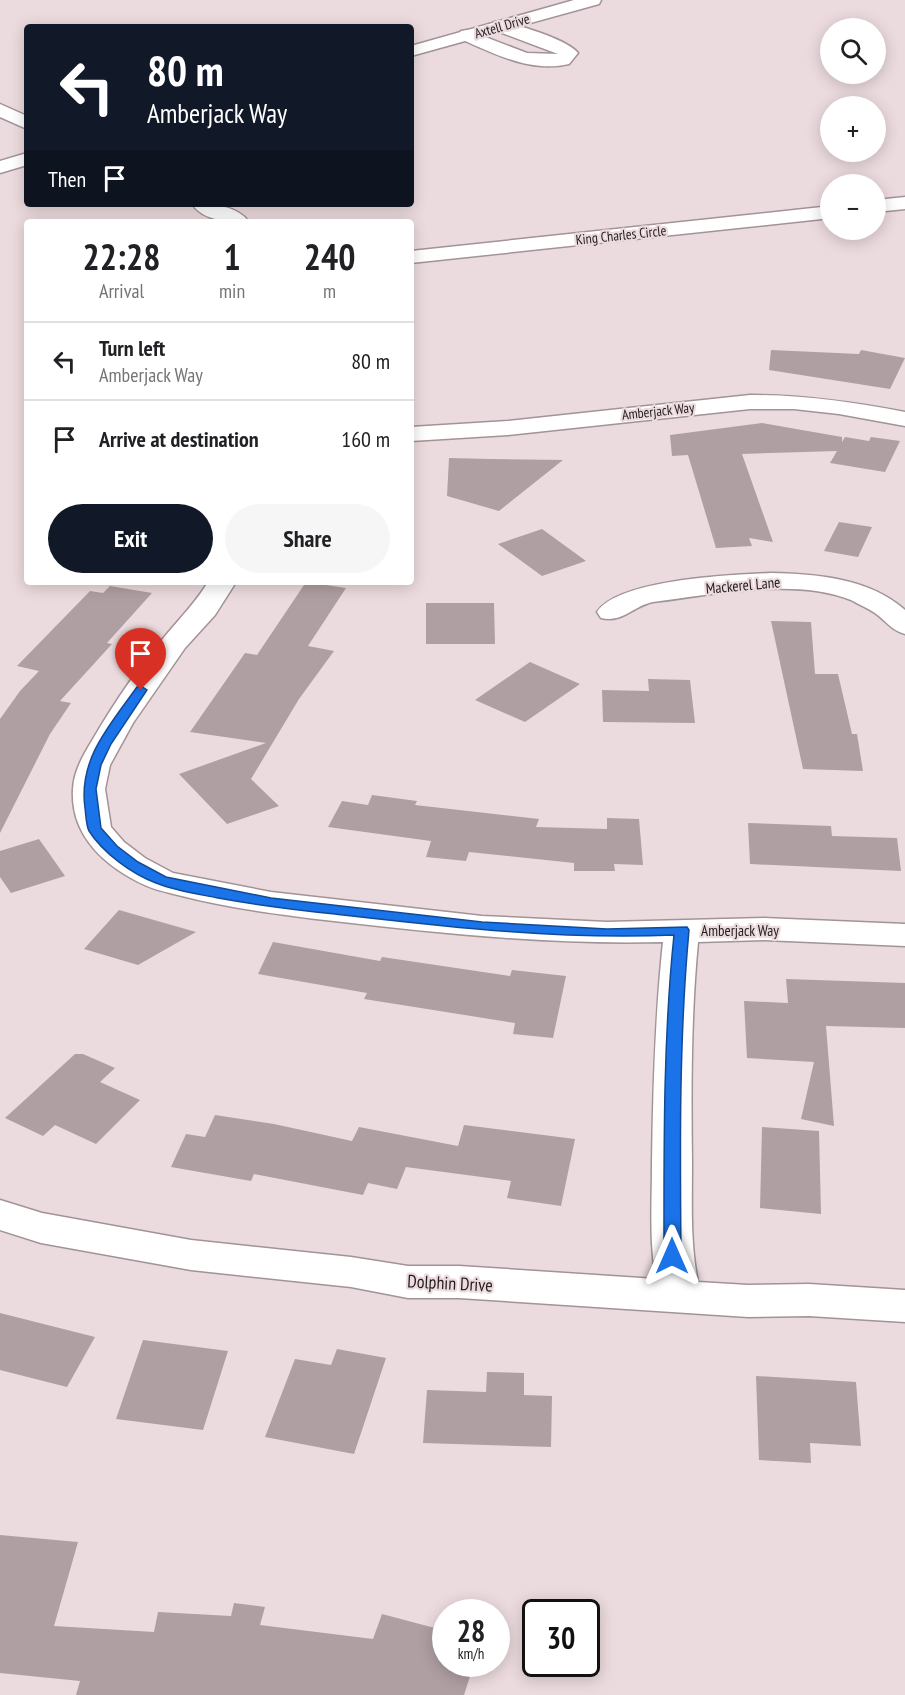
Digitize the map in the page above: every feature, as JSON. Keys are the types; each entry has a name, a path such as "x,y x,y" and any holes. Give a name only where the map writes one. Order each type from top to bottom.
{"street":[{"name":"Axtell Drive","path":"414,50 593,0"},
{"path":"467,35 513,55 531,60 563,60 569,53 500,26"},
{"path":"0,110 24,122"},
{"path":"0,167 24,160"},
{"path":"886,205 905,202"},
{"path":"208,207 233,219"},
{"name":"King Charles Circle","path":"414,257 820,213"},
{"name":"Amberjack Way","path":"414,434 508,428 750,402 805,403 905,419"},
{"name":"Mackerel Lane","path":"611,612 634,598 710,587 785,580 864,596 898,617 905,625"},
{"name":"Amberjack Way","path":"220,585 205,609 175,642 118,722 94,765 89,789 95,828 112,849 133,865 161,880 271,903 482,927 607,933 764,929 905,935"},
{"path":"680,1297 672,1256 672,1138 675,996 682,930"},
{"name":"Dolphin Drive","path":"0,1215 40,1228 191,1255 300,1269 351,1272 408,1282 459,1282 748,1301 809,1300 905,1306"}],"building":[{"path":"771,350 859,354 861,350 905,358 890,389 769,370"},
{"path":"762,423 842,437 842,442 845,437 869,441 871,437 900,441 885,472 830,463 837,451 742,454 773,542 749,538 752,546 716,548 688,455 672,456 670,435"},
{"path":"449,458 563,460 499,511 447,496"},
{"path":"839,522 872,527 858,557 824,551"},
{"path":"542,529 586,561 542,576 498,544"},
{"path":"304,585 346,588 308,646 334,651 299,699 251,779 279,806 227,824 179,774 266,743 190,732 245,653 257,655"},
{"path":"110,586 152,593 107,643 112,644 60,701 71,703 50,734 0,833 0,719 20,691 39,671 17,666 90,591 103,593"},
{"path":"426,603 494,603 495,644 426,644"},
{"path":"771,621 811,622 815,674 838,674 852,734 857,734 863,771 803,769"},
{"path":"530,662 580,684 525,722 475,700"},
{"path":"648,679 690,680 695,723 603,722 602,690 649,691"},
{"path":"372,795 417,801 415,805 539,819 536,827 607,829 607,818 639,819 643,865 614,864 615,871 574,871 574,863 469,852 466,861 426,857 431,841 328,827 342,801 368,805"},
{"path":"748,823 831,826 832,836 897,838 901,871 750,864"},
{"path":"39,839 65,876 11,893 0,877 0,851"},
{"path":"119,910 196,932 138,965 84,949"},
{"path":"273,942 380,961 382,957 510,976 512,970 566,976 553,1038 513,1034 515,1023 364,999 367,993 258,974"},
{"path":"786,979 905,983 905,1028 826,1026 834,1126 801,1119 814,1062 747,1058 744,1001 788,1003"},
{"path":"75,1054 83,1054 115,1068 100,1082 140,1100 96,1144 55,1125 43,1136 5,1118"},
{"path":"215,1115 274,1124 352,1141 359,1127 458,1146 464,1125 575,1139 561,1206 507,1198 511,1181 406,1167 397,1189 368,1183 363,1195 254,1174 251,1181 171,1167 186,1134 205,1137"},
{"path":"762,1127 819,1131 821,1214 760,1208"},
{"path":"0,1313 95,1337 67,1387 0,1370"},
{"path":"143,1340 228,1351 203,1430 116,1419"},
{"path":"337,1349 386,1358 354,1454 265,1437 295,1359 331,1365"},
{"path":"487,1372 524,1373 524,1395 552,1396 551,1447 423,1443 427,1390 486,1392"},
{"path":"756,1376 856,1382 861,1446 810,1443 811,1463 759,1460"},
{"path":"0,1535 78,1542 54,1626 154,1632 158,1612 231,1616 234,1603 265,1607 260,1625 373,1639 382,1614 432,1627 432,1677 470,1677 464,1695 76,1695 80,1681 0,1673"}],"route":[{"path":"141,690 104,744 94,765 89,789 95,828 112,849 133,865 161,880 271,903 482,927 607,933 682,930 675,996 677,1010 672,1138 672,1256"}]}
